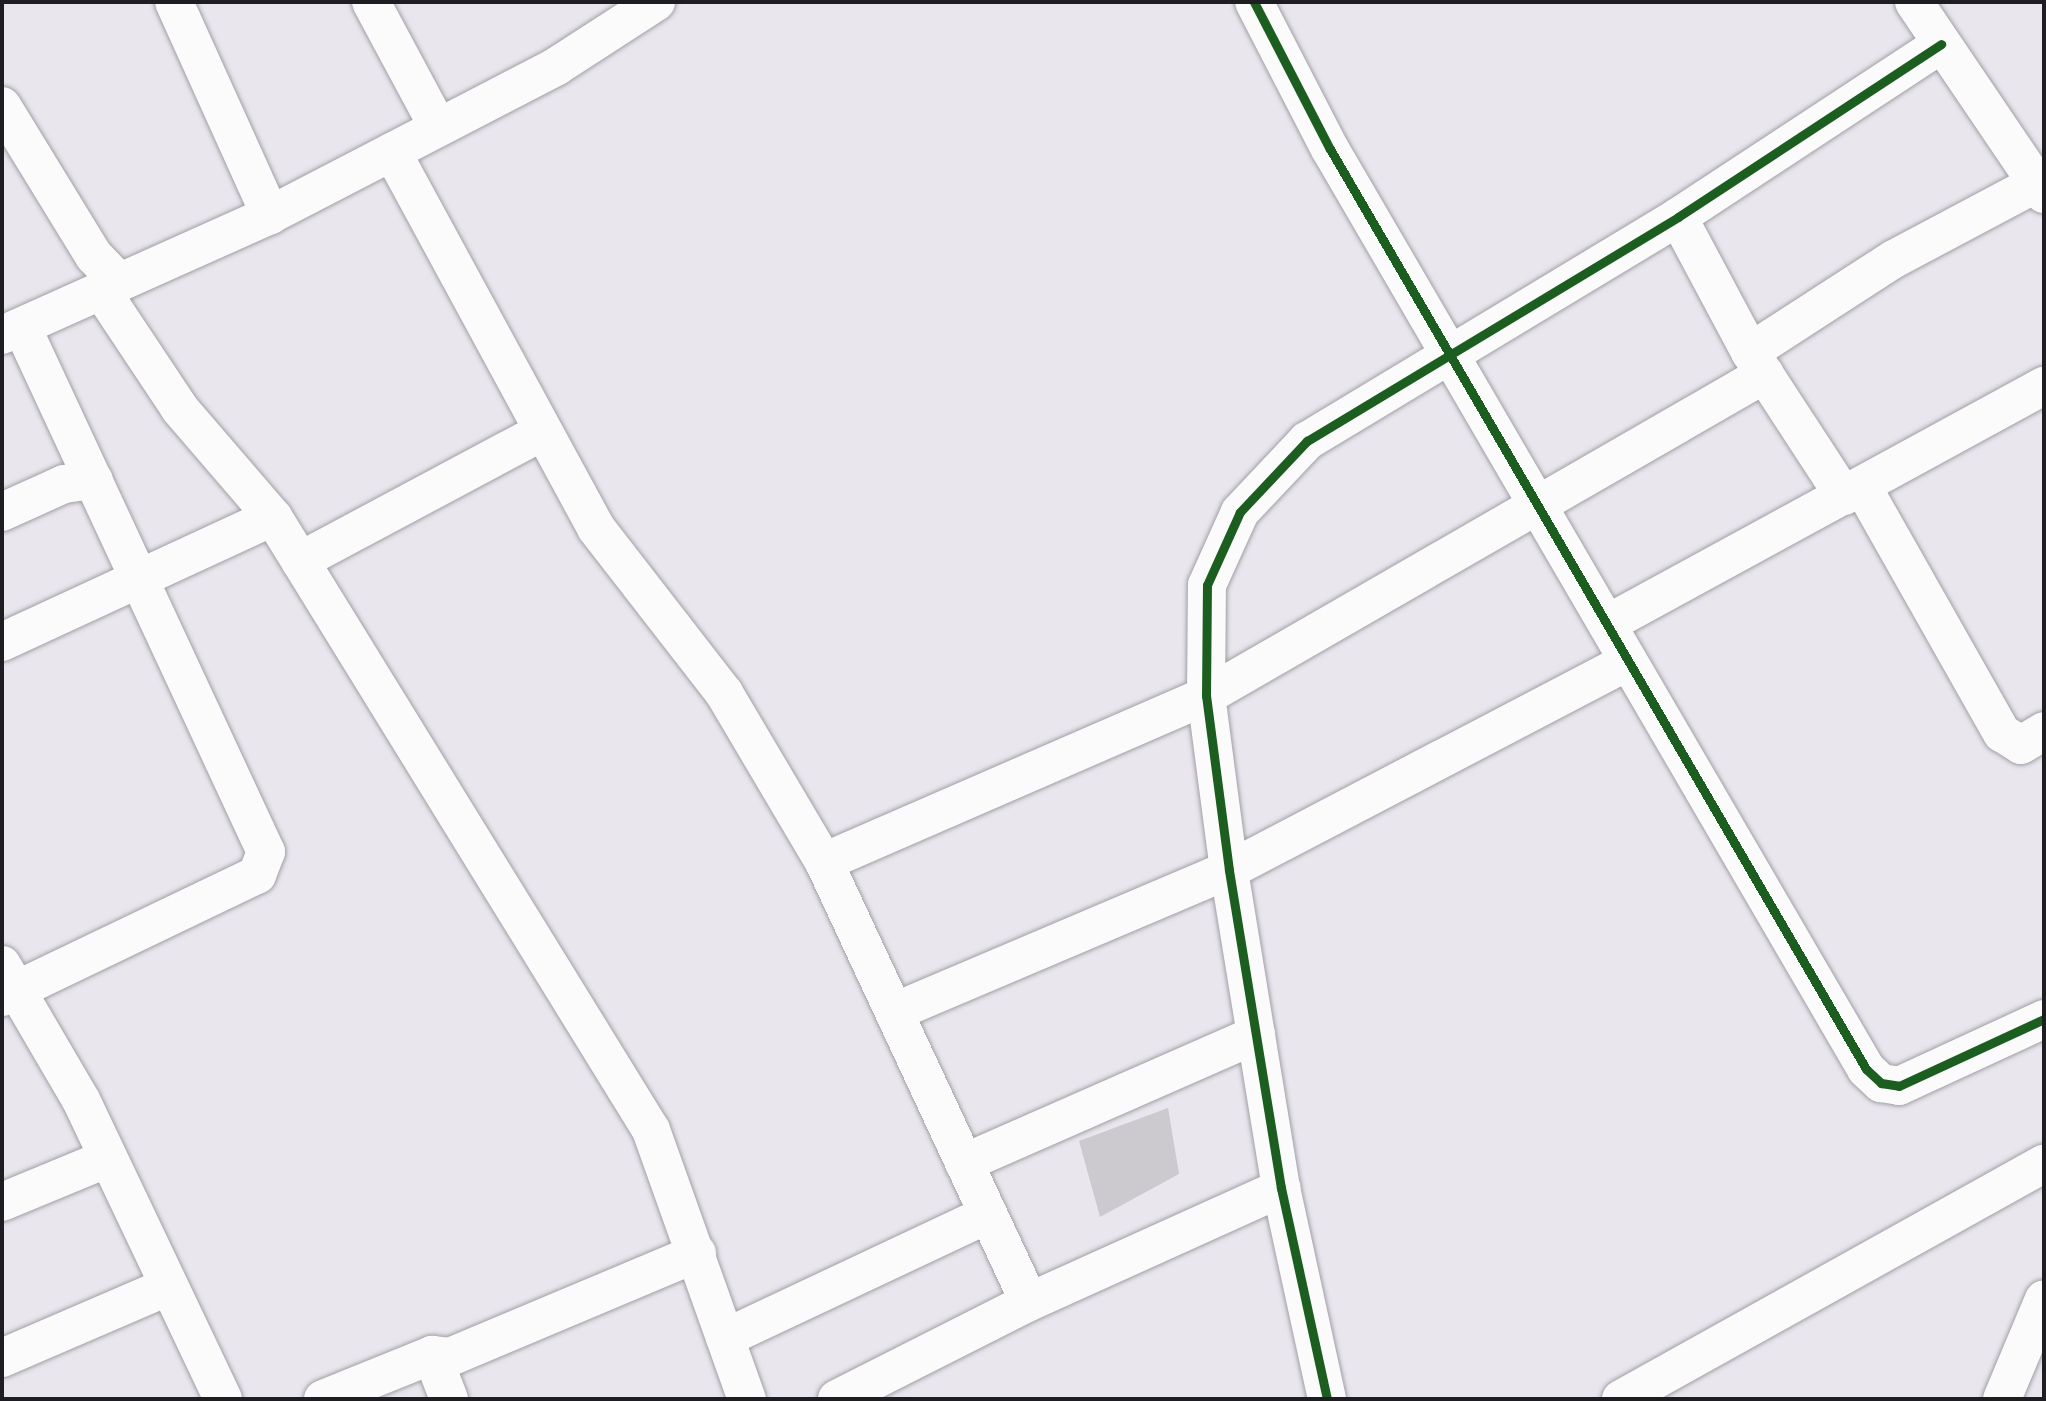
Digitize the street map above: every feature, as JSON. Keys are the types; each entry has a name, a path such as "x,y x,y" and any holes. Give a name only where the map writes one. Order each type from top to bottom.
{"street":[{"path":"174,2 270,215"},
{"path":"370,2 438,127"},
{"path":"223,1399 108,1158 7,984 257,875 266,864 266,852 94,480 12,331 270,215 557,66 656,2"},
{"path":"1254,2 1330,149 1866,1069 1881,1083 1899,1086 1932,1075 2044,1018"},
{"path":"824,862 1206,696 1535,501 1758,363 1894,259 2040,188 1914,2"},
{"path":"1327,1399 1282,1188 1229,870 1206,696 1207,585 1240,512 1307,441 1678,217 1941,44"},
{"path":"2,106 94,256 180,409 273,517 651,1130 747,1399"},
{"path":"392,152 596,528 724,692 824,862 1029,1302"},
{"path":"1678,217 1758,363 1853,491 2002,733 2021,745 2044,731"},
{"path":"1607,624 2044,386"},
{"path":"300,561 542,432"},
{"path":"2,512 64,484 94,480"},
{"path":"2,642 273,517"},
{"path":"894,1012 1229,870 1628,661"},
{"path":"964,1163 1256,1035"},
{"path":"2,1202 108,1158"},
{"path":"1621,1399 2044,1164"},
{"path":"837,1399 1029,1302 1282,1188"},
{"path":"725,1338 988,1213"},
{"path":"323,1399 432,1355 450,1357 696,1253"},
{"path":"2,1358 169,1286"},
{"path":"2002,1399 2044,1299"},
{"path":"432,1355 449,1399"}],"building":[{"path":"1168,1108 1179,1174 1100,1217 1079,1141"}],"cycle path":[{"path":"1254,2 1330,149 1866,1069 1881,1083 1899,1086 2044,1019"},
{"path":"1327,1399 1281,1188 1229,870 1206,696 1207,585 1240,512 1307,441 1678,217 1941,44"}]}
